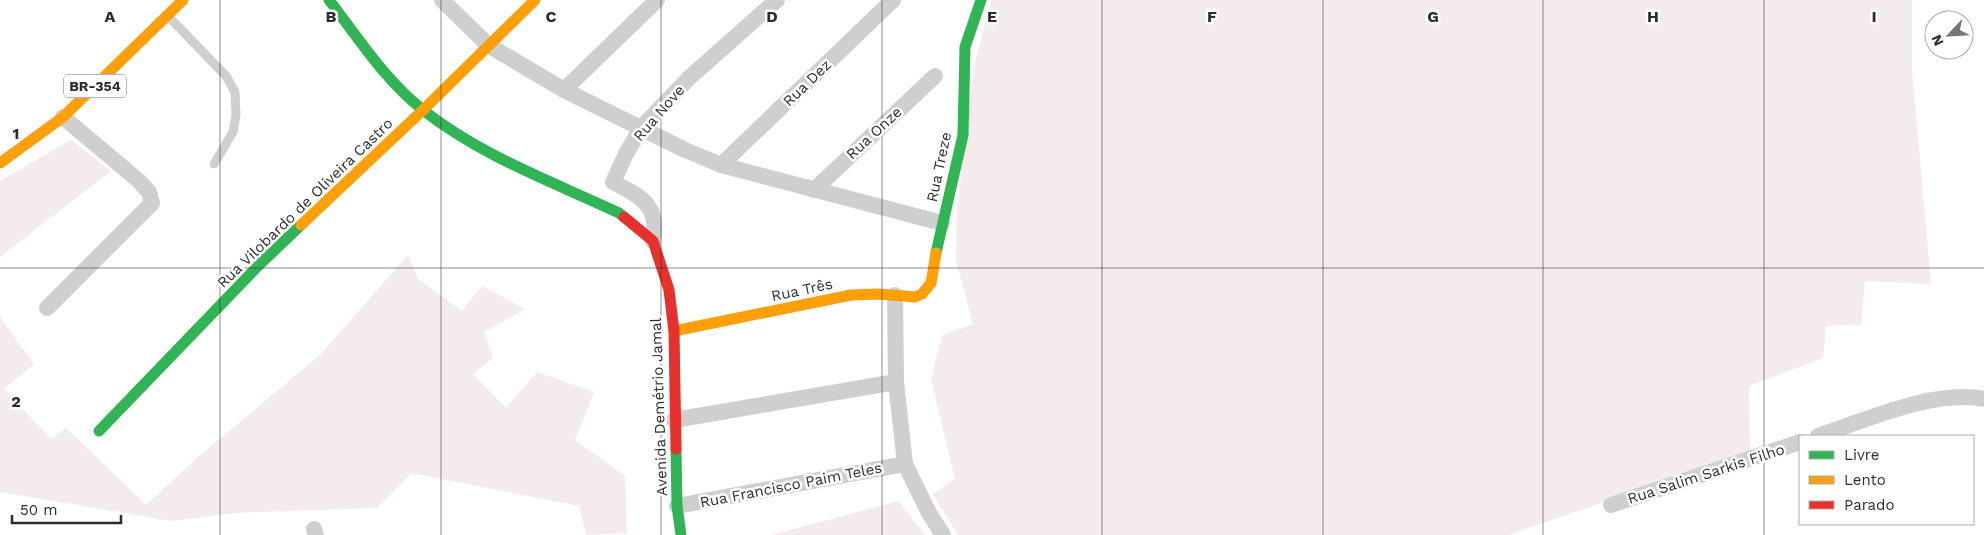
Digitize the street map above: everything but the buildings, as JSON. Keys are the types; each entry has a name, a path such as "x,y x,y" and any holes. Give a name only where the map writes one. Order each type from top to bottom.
{"main road":[{"name":"BR-354","path":"4,157 63,117 183,0"},
{"path":"330,0 373,59 423,110 480,148 619,213 653,241"},
{"name":"Rua Vilobardo de Oliveira Castro","path":"99,431 258,266 423,110 535,0"},
{"name":"Rua Treze","path":"931,282 942,223 963,135 966,47 981,0"},
{"name":"Avenida Demétrio Jamal","path":"653,241 669,290 674,331 676,506 681,535"},
{"name":"Rua Três","path":"674,331 851,295 915,297 922,294 931,282"}],"street":[{"path":"442,0 488,45 564,90 683,149 721,165 942,223"},
{"path":"564,90 657,0"},
{"name":"Rua Nove","path":"653,241 655,229 652,212 642,198 613,182 626,154 641,128 689,78 777,0"},
{"name":"Rua Dez","path":"721,165 893,0"},
{"name":"Rua Onze","path":"814,190 935,76"},
{"path":"47,308 152,203 150,192 139,181 63,117"},
{"path":"895,295 896,382 905,464 929,514 943,535"},
{"path":"674,420 896,382"},
{"path":"1821,435 1926,400 1952,396 1984,398"},
{"name":"Rua Salim Sarkis Filho","path":"1611,505 1799,442"},
{"name":"Rua Francisco Paim Teles","path":"676,506 905,464"}],"lane":[{"path":"167,15 226,76 235,92 236,115 233,132 214,164"}],"shaded area":[{"path":"991,0 1912,0 1912,68 1931,284 1865,281 1861,325 1826,326 1823,358 1749,386 1750,451 1509,535 958,535 933,494 955,479 931,379 942,335 973,324 956,260 957,208 975,63"},
{"path":"71,140 111,171 0,257 0,181"},
{"path":"408,255 418,279 462,311 482,286 525,309 484,332 493,358 473,374 506,408 537,372 594,392 575,440 625,476 627,533 586,535 579,506 411,473 377,508 235,513 172,521 0,492 0,317 34,364 4,389 51,439 66,428 146,505 198,457 321,354"},
{"path":"899,501 925,535 771,535"}],"traffic: fast":[{"path":"329,0 384,72 396,86 423,110 445,126 493,155 624,217"},
{"path":"936,253 963,135 965,47 981,0"},
{"path":"99,431 258,266 301,225"},
{"path":"676,449 677,506 681,535"}],"traffic: slow":[{"path":"0,163 63,117 183,0"},
{"path":"301,225 423,110 535,0"},
{"path":"674,331 851,295 879,294 915,297 922,294 931,283 936,253"}],"traffic: jam":[{"path":"624,217 653,241 669,290 674,331 676,449"}]}
